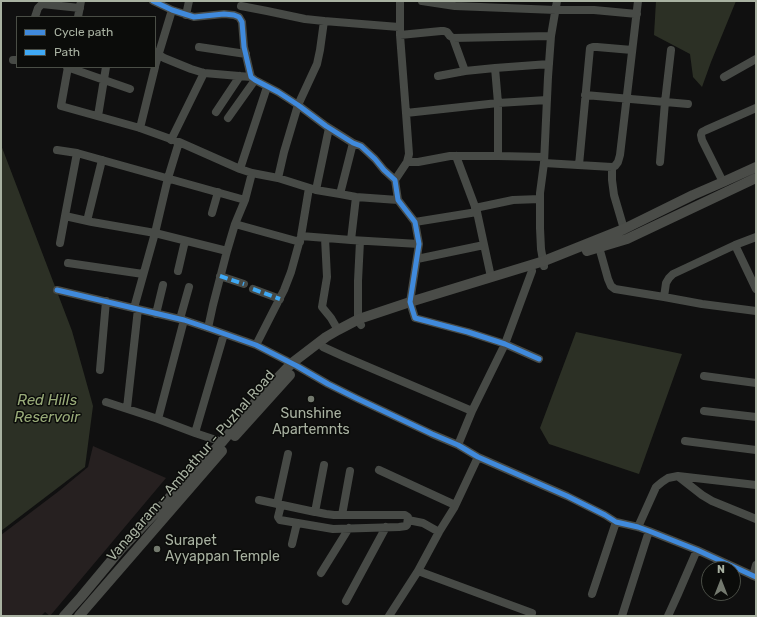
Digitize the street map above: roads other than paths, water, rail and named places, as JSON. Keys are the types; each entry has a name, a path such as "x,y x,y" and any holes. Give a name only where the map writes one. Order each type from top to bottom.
{"main road":[{"path":"411,305 491,277 544,264 624,229 693,195 756,167"},
{"name":"Vanagaram - Ambathur - Puzhal Road","path":"79,616 148,528 295,365 359,323 411,305 497,282 532,271 544,264 627,239 756,178"},
{"path":"295,365 326,337 338,330 359,323"},
{"path":"64,616 121,550 148,528 222,442 252,411"}],"street":[{"path":"186,15 189,1"},
{"path":"395,180 407,162 409,154 399,31 400,1"},
{"path":"422,1 455,6 594,10 637,14"},
{"path":"544,264 541,249 540,199 544,160 551,36 557,1"},
{"path":"407,162 418,162 456,156 498,156 612,168 616,166 620,155 638,1"},
{"path":"157,2 172,10 194,17 224,14 239,17"},
{"path":"35,16 38,8 42,4 81,5 78,16"},
{"path":"228,118 253,78 246,54 242,22 239,17 241,4 305,19 399,31 444,31 453,38 465,71"},
{"path":"172,10 157,53 171,61 204,73 253,78 298,105 329,128 353,143 361,146 395,180 398,200 415,222 419,244 411,305 415,318 468,332 505,344 539,360"},
{"path":"278,178 298,105 317,64 324,21"},
{"path":"453,38 551,36"},
{"path":"579,165 591,47 597,46 632,50"},
{"path":"199,47 246,54"},
{"path":"660,162 664,102 671,50"},
{"path":"724,77 756,59"},
{"path":"438,76 465,71 549,64"},
{"path":"67,68 61,106 140,128 252,173 278,178 312,189 356,197 398,200"},
{"path":"70,68 130,89"},
{"path":"98,116 106,68"},
{"path":"140,128 155,68"},
{"path":"496,68 498,103 498,156"},
{"path":"127,408 136,309 143,274 155,233 175,141 204,73"},
{"path":"216,112 240,76"},
{"path":"240,169 267,87"},
{"path":"585,95 688,104"},
{"path":"406,113 498,103 547,100"},
{"path":"723,182 702,140 702,132 756,108"},
{"path":"256,345 280,299 289,278 301,239 312,189 329,128"},
{"path":"340,194 353,143"},
{"path":"57,150 77,153 245,200"},
{"path":"60,242 77,153"},
{"path":"456,156 476,210 491,277"},
{"path":"87,221 102,160"},
{"path":"612,168 614,195 624,229"},
{"path":"208,328 212,305 227,251 235,224 245,200 252,173"},
{"path":"212,213 218,192"},
{"path":"352,240 356,197"},
{"path":"415,222 476,210 514,200 540,199"},
{"path":"66,216 155,233 227,251"},
{"path":"235,224 301,239 325,238 419,244"},
{"path":"664,297 666,283 673,274 735,245 756,237"},
{"path":"325,238 326,277 322,307 338,330"},
{"path":"178,271 185,241"},
{"path":"359,323 358,281 360,241"},
{"path":"417,259 484,245"},
{"path":"735,245 756,289"},
{"path":"599,247 608,279 611,286 615,289 702,304 756,311"},
{"path":"68,263 143,274"},
{"path":"458,445 472,411 505,344 532,271"},
{"path":"220,276 244,284"},
{"path":"156,314 162,285"},
{"path":"158,419 189,287"},
{"path":"253,289 280,299"},
{"path":"57,290 182,320 256,345 356,398 458,445 478,457 567,496 616,522 649,531 697,550 754,576 756,564"},
{"path":"100,370 106,301"},
{"path":"195,433 224,334"},
{"path":"323,347 472,411"},
{"path":"704,376 756,383"},
{"path":"106,402 222,442"},
{"path":"704,411 756,417"},
{"path":"684,441 756,450"},
{"path":"259,500 279,504 315,512 326,514 405,514 408,517 406,526 333,529 280,520 278,517 279,504 288,454"},
{"path":"389,616 418,571 455,505 478,457"},
{"path":"315,512 324,465"},
{"path":"378,470 455,505"},
{"path":"342,515 350,471"},
{"path":"638,527 656,487 668,478 678,476 756,485"},
{"path":"678,476 712,501 756,518"},
{"path":"408,520 423,523 439,532"},
{"path":"592,594 616,522"},
{"path":"292,544 297,523"},
{"path":"346,601 386,527"},
{"path":"321,574 349,528"},
{"path":"622,616 649,531"},
{"path":"668,616 697,550"},
{"path":"418,571 532,613"}],"water":[{"path":"656,1 736,1 702,87 693,77 690,54 654,35"},
{"name":"Red Hills Reservoir","path":"1,145 72,331 93,406 85,467 1,531"},
{"path":"576,332 682,354 639,474 549,444 540,428"}],"place":[{"name":"Sunshine Apartemnts","path":"311,399"},
{"name":"Surapet Ayyappan Temple","path":"157,549"}]}
